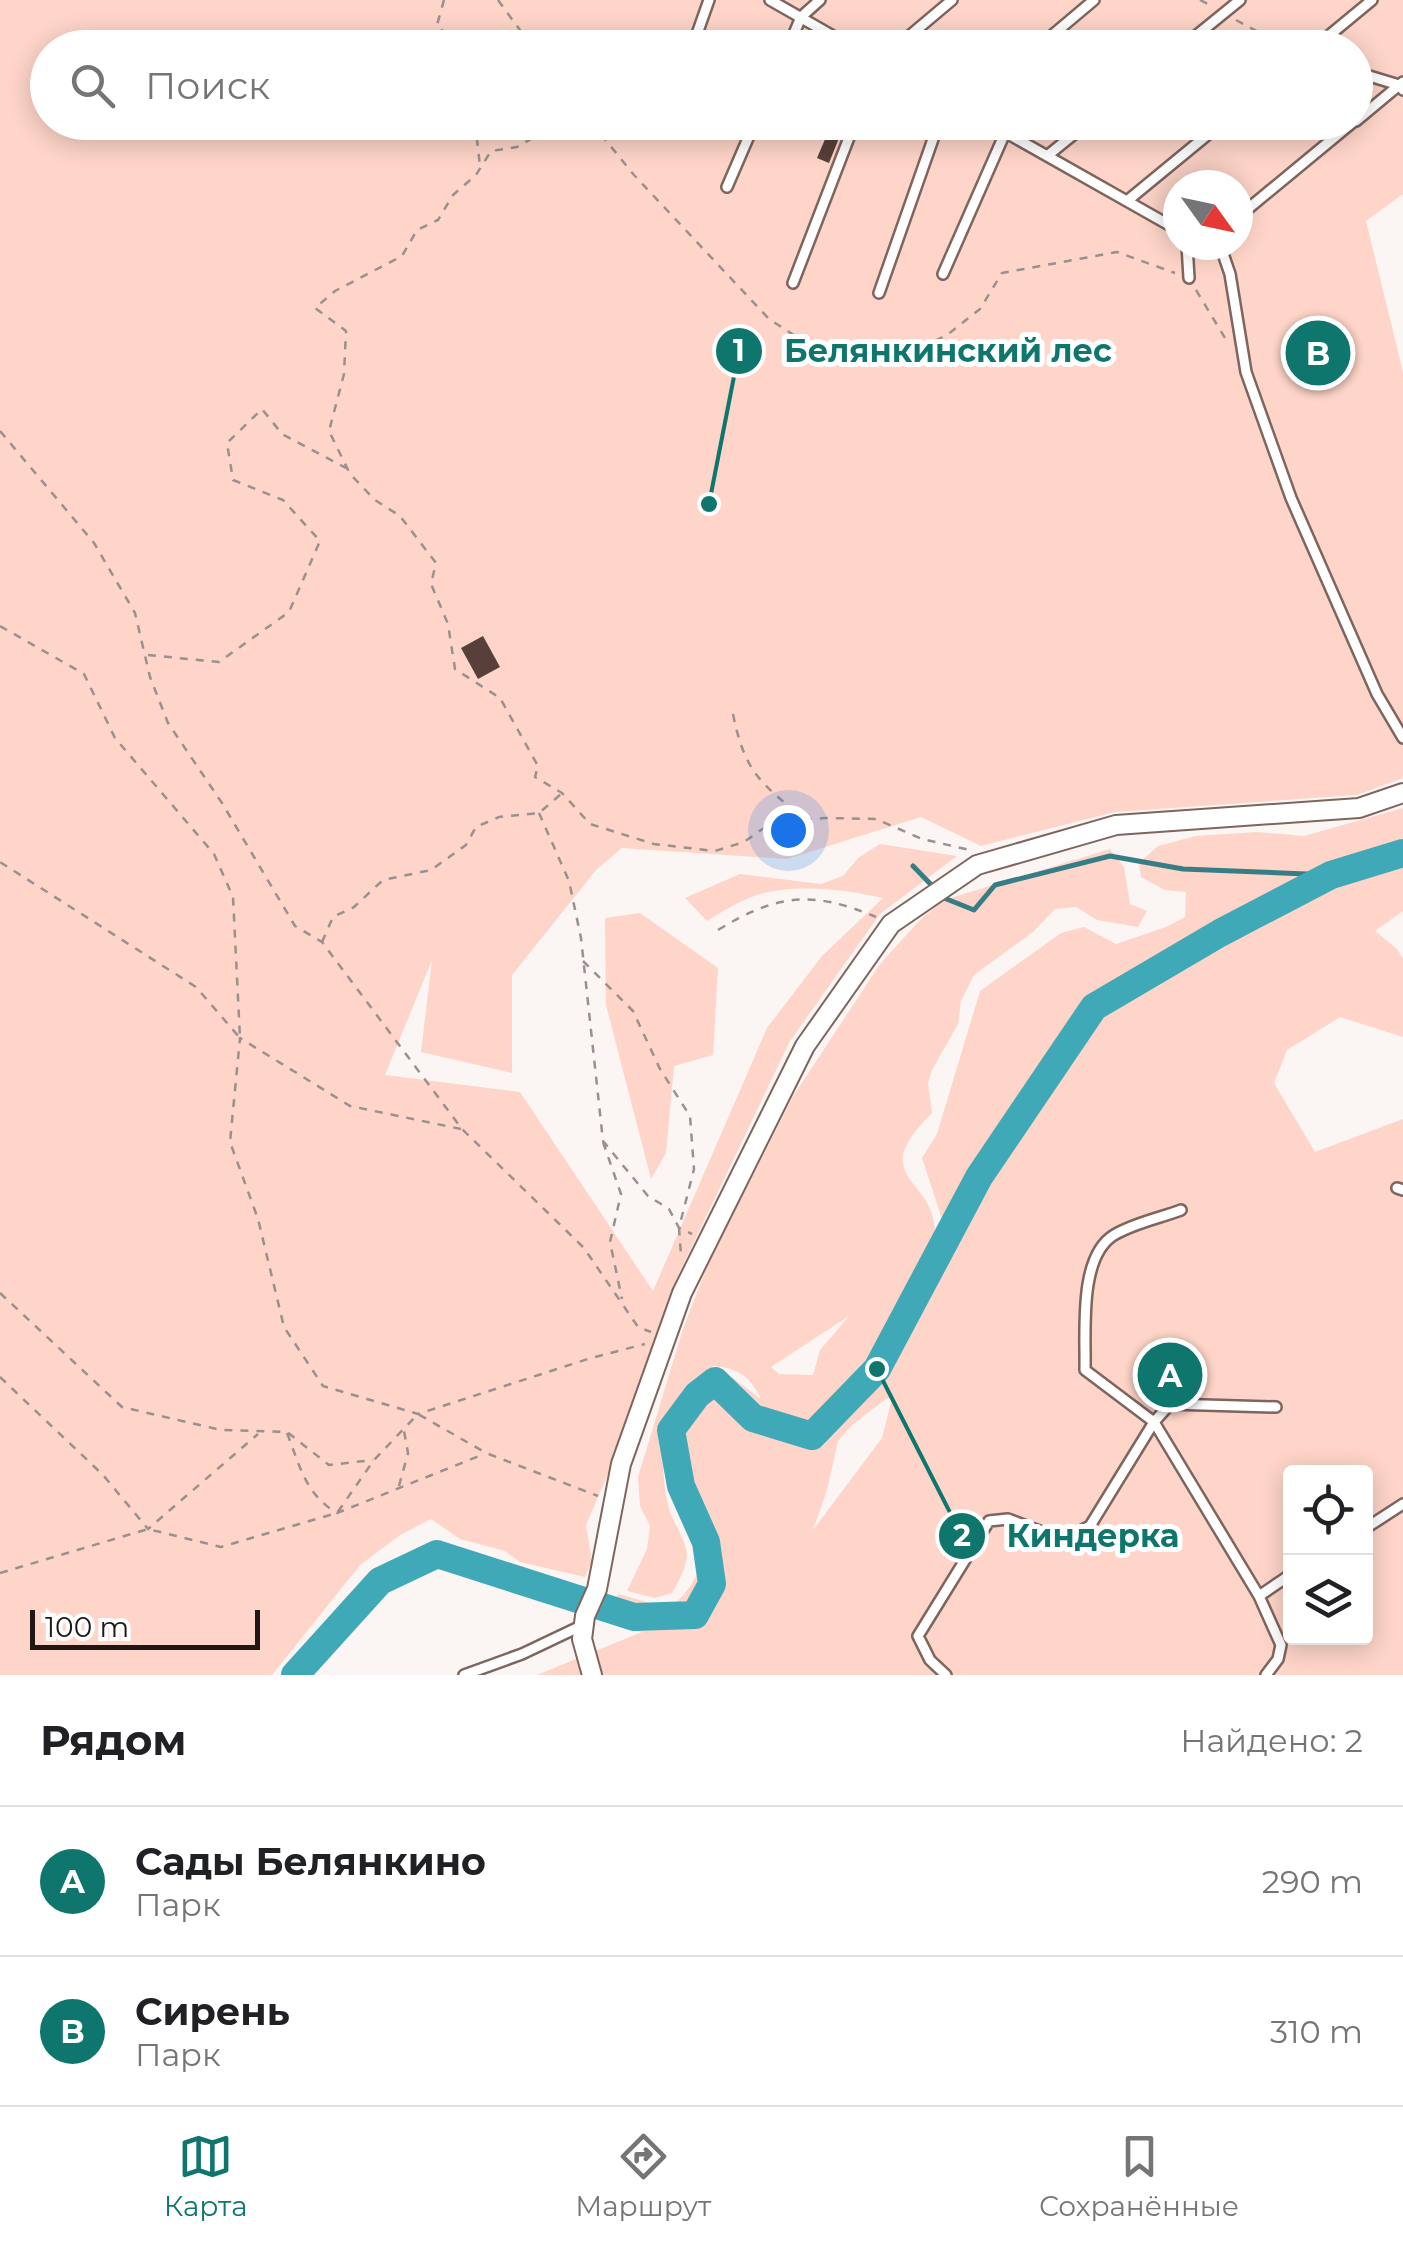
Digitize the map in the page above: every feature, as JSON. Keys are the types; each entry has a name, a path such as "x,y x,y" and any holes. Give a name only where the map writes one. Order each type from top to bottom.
{"street":[{"path":"592,1675 582,1639 584,1620 597,1589 616,1484 688,1281 805,1046 891,924 977,865 1116,825 1358,808 1403,793"}],"lane":[{"path":"698,30 709,0"},
{"path":"770,0 823,30"},
{"path":"796,30 801,17 820,0"},
{"path":"916,30 952,0"},
{"path":"1058,30 1094,0"},
{"path":"1204,30 1240,0"},
{"path":"1336,30 1372,0"},
{"path":"1373,77 1402,86"},
{"path":"1373,108 1402,86"},
{"path":"727,187 747,140"},
{"path":"793,283 848,140"},
{"path":"878,293 933,140"},
{"path":"942,274 1001,140"},
{"path":"1019,140 1163,221"},
{"path":"1047,156 1067,140"},
{"path":"1127,201 1201,140"},
{"path":"1253,206 1332,140"},
{"path":"1187,260 1188,278"},
{"path":"1225,260 1246,372 1290,498 1377,694 1403,738"},
{"path":"1182,1210 1112,1236 1100,1250 1088,1274 1084,1370 1154,1422 1258,1596 1281,1645 1278,1659 1266,1675"},
{"path":"946,1675 930,1660 918,1636 988,1521 1008,1520 1063,1540 1090,1526 1154,1422 1170,1404 1276,1407"},
{"path":"1373,1523 1403,1504"},
{"path":"1258,1596 1283,1580"},
{"path":"464,1675 522,1654 584,1620"}],"path":[{"path":"441,30 437,26 444,0"},
{"path":"498,0 520,30"},
{"path":"1200,0 1255,30"},
{"path":"477,140 480,168"},
{"path":"529,140 517,147 491,150 480,168 453,195 438,220 417,230 402,256 336,291 315,308 346,331 344,374 329,431 348,470 376,500 400,516 436,563 432,584 448,624 455,669 500,698 538,766 536,778 562,793 590,824 654,844 715,851 744,842 771,824 876,820 922,839 956,845 995,860"},
{"path":"605,140 634,176 769,319 853,364 898,359 947,336 980,310 1002,273 1117,252 1188,278 1246,372"},
{"path":"148,655 218,662 289,612 320,541 283,500 233,480 227,442 262,410 282,434 348,470"},
{"path":"0,430 94,543 135,613 150,678 168,724 222,803 295,926 322,942 462,1129 584,1248 638,1327 666,1339"},
{"path":"0,626 84,674 115,738 214,854 232,897 240,1038 230,1142 258,1219 284,1328 323,1386 418,1414 486,1453 598,1496 616,1484"},
{"path":"733,714 740,751 758,780 805,820"},
{"path":"322,942 333,917 354,907 383,880 431,870 466,845 476,827 499,817 539,813 562,793"},
{"path":"539,813 568,881 582,960 603,1141 621,1194 610,1242 623,1305"},
{"path":"0,862 196,987 240,1038 350,1106 462,1129"},
{"path":"718,930 754,908 788,900 842,903 891,924"},
{"path":"582,960 632,1011 660,1069 690,1116 694,1169 678,1246 688,1281"},
{"path":"603,1141 648,1196 669,1209 679,1228 708,1242"},
{"path":"0,1293 122,1407 220,1430 287,1432 328,1465 374,1460"},
{"path":"337,1513 374,1460 418,1414 591,1358 666,1339"},
{"path":"0,1377 103,1476 148,1529 222,1546 337,1513 486,1453"},
{"path":"399,1486 408,1453 404,1429"},
{"path":"287,1432 318,1502 337,1513"},
{"path":"0,1573 148,1529 258,1434"}],"shaded area":[{"path":"0,0 1403,0 1403,194 1366,221 1403,372 1403,778 1357,795 1115,812 981,846 921,817 787,859 622,848 596,870 512,975 512,1073 421,1052 432,960 385,1075 520,1092 653,1291 767,1028 822,956 883,898 833,890 780,890 749,898 707,921 685,898 740,874 821,884 843,876 858,858 880,844 957,856 880,914 790,1041 672,1288 617,1453 586,1525 592,1561 585,1577 520,1562 505,1551 460,1539 431,1519 400,1535 360,1565 272,1675 0,1675"},
{"path":"1403,808 1403,911 1375,931 1403,959 1403,1037 1340,1017 1287,1050 1274,1083 1315,1152 1403,1119 1403,1675 537,1675 642,1632 625,1628 605,1616 619,1594 656,1605 676,1603 694,1579 699,1557 676,1504 666,1434 666,1493 685,1545 686,1561 672,1593 655,1598 627,1591 647,1549 650,1526 640,1506 638,1477 683,1329 706,1269 792,1098 880,964 944,900 1110,849 1124,867 1130,904 1147,911 1138,927 1097,920 1076,907 1055,909 1033,932 974,975 961,1001 958,1024 928,1083 932,1113 912,1135 904,1152 903,1166 926,1201 935,1237 943,1222 922,1158 937,1134 980,991 1061,933 1084,927 1116,944 1185,917 1186,892 1165,890 1141,877 1139,863 1158,846 1196,836 1257,832 1304,836","holes":["849,1316 820,1350 813,1375 779,1374 771,1367","713,1366 742,1375 761,1399 733,1378 715,1376 694,1391 667,1425 667,1419","892,1398 882,1438 813,1530 838,1441 852,1425"]},
{"path":"640,913 718,968 713,1055 674,1066 666,1153 651,1179 606,1005 605,918"}],"building":[{"path":"825,140 838,140 829,163 817,158"},
{"path":"483,636 500,667 478,679 461,648"}],"waterway":[{"path":"295,1675 380,1581 437,1554 634,1617 695,1615 712,1584 706,1542 681,1486 671,1430 697,1395 715,1381 753,1418 812,1436 877,1369 979,1177 1094,1007 1220,933 1331,875 1403,853"},
{"path":"913,866 944,898 974,910 995,885 1110,856 1183,869 1331,875"}],"place":[{"name":"Сирень","path":"1318,353"},
{"name":"Белянкинский лес","path":"709,504"},
{"name":"Киндерка","path":"877,1369"},
{"name":"Сады Белянкино","path":"1170,1375"}]}
